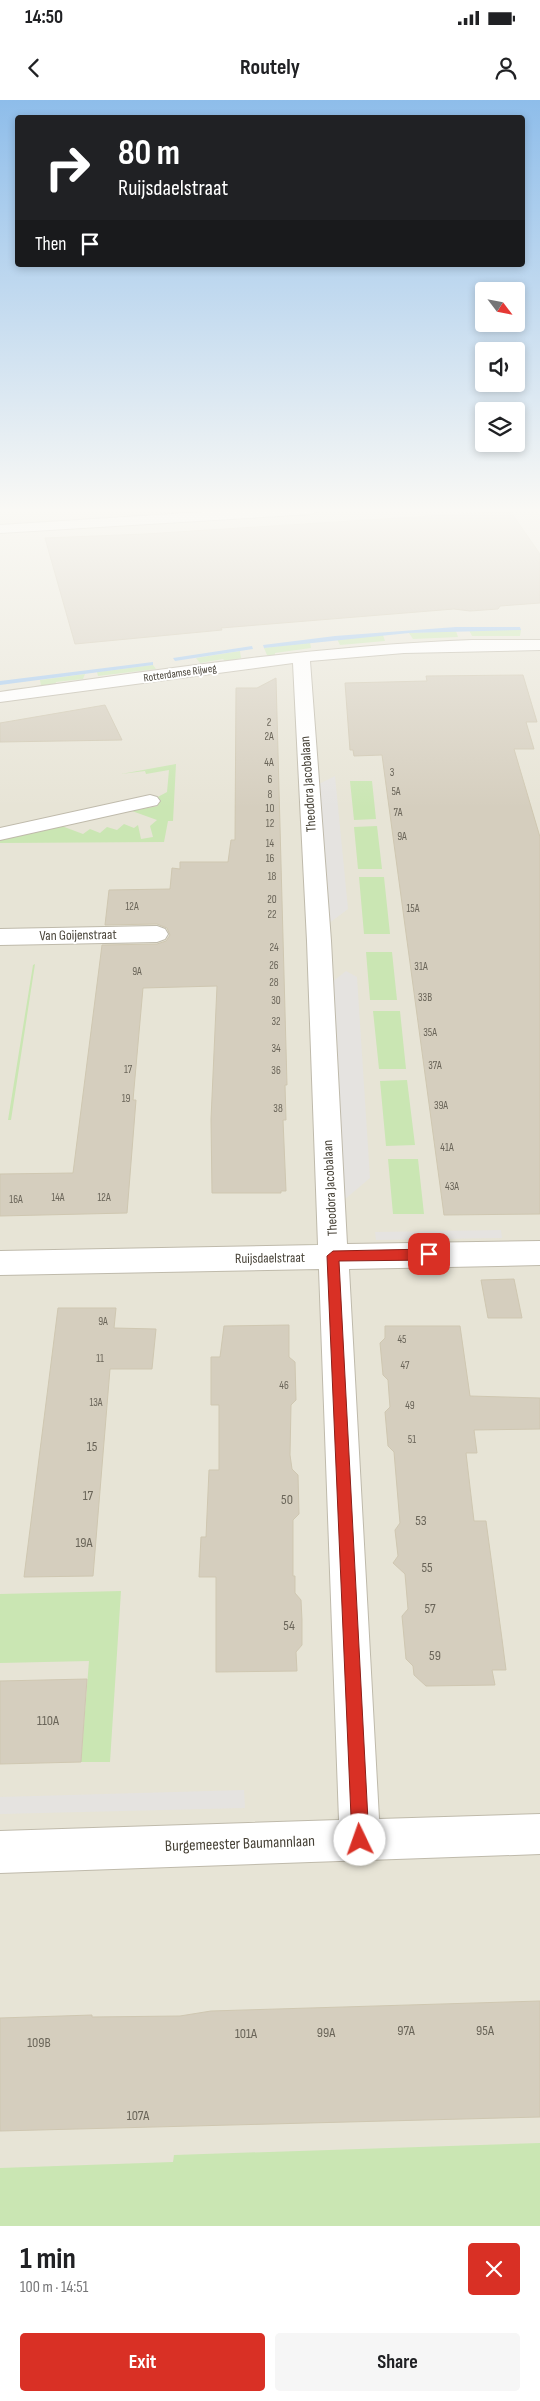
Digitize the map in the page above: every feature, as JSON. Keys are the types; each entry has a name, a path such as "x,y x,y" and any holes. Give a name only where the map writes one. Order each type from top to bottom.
{"street":[{"name":"Rotterdamse Rijweg","path":"0,697 301,657 450,645 540,645"},
{"name":"Theodora Jacobalaan","path":"301,657 319,941 360,1840"},
{"path":"0,834 150,801"},
{"name":"Van Goijenstraat","path":"0,937 156,934"},
{"name":"Ruijsdaelstraat","path":"0,1263 540,1253"},
{"name":"Burgemeester Baumannlaan","path":"0,1852 540,1834"}],"shaded area":[{"path":"0,609 540,609 540,2226 0,2226"},
{"path":"335,776 348,909 328,924 317,785"},
{"path":"346,971 357,977 370,1178 344,1200 331,983"},
{"path":"501,1230 502,1238 376,1240 375,1232"},
{"path":"244,1790 245,1808 0,1814 0,1797"}],"green space":[{"path":"469,630 521,630 520,636 472,636"},
{"path":"456,631 458,637 413,639 409,633"},
{"path":"383,635 385,641 340,645 337,639"},
{"path":"310,642 311,648 275,653 275,655 267,655 264,648"},
{"path":"240,651 241,658 226,662 223,659 200,663 196,658"},
{"path":"153,665 156,669 98,676 97,672"},
{"path":"85,674 83,679 41,686 40,680"},
{"path":"176,764 173,821 168,821 164,842 0,843 0,840 59,825 83,834 90,829 100,833 107,827 117,830 124,824 134,828 138,825 141,839 153,837 150,826 157,820 132,811 158,806 154,799 167,792 169,770 146,774 145,771 121,774"},
{"path":"350,781 372,781 376,819 354,820"},
{"path":"377,826 382,869 358,869 354,827"},
{"path":"359,877 384,877 390,934 364,934"},
{"path":"366,952 392,952 397,1000 370,1000"},
{"path":"35,964 11,1120 8,1120 33,965"},
{"path":"373,1011 400,1011 406,1069 379,1069"},
{"path":"407,1080 415,1145 386,1146 380,1081"},
{"path":"388,1159 418,1159 424,1214 393,1214"},
{"path":"121,1591 110,1762 81,1762 89,1661 0,1663 0,1594"},
{"path":"540,2143 540,2226 0,2226 0,2168 173,2162 174,2155"}],"water":[{"path":"456,627 520,627 521,630 409,633 264,648 263,645 335,636"},
{"path":"252,646 253,649 175,661 173,658"},
{"path":"153,662 153,665 0,685 0,681"}],"building":[{"path":"65,609 451,609 221,628 222,630 75,644"},
{"path":"456,609 495,609 470,611"},
{"path":"523,675 537,722 526,722 534,749 514,749 540,837 540,1214 444,1215 382,755 354,756 353,750 350,750 345,683 427,681 426,676"},
{"path":"276,678 287,1085 285,1085 286,1120 283,1120 286,1191 281,1191 281,1193 212,1193 211,1119 217,986 143,988 133,1100 136,1100 127,1213 0,1216 0,1174 73,1173 102,945 157,944 166,941 170,935 167,928 157,924 105,925 109,890 170,889 172,868 180,869 180,862 228,862 231,840 235,840 236,688 257,688"},
{"path":"105,705 122,740 0,742 0,723"},
{"path":"514,1279 522,1318 488,1318 481,1280"},
{"path":"58,1308 116,1308 114,1328 156,1329 152,1369 110,1369 93,1576 24,1577"},
{"path":"289,1325 289,1357 295,1362 296,1400 291,1405 290,1455 292,1469 298,1475 299,1514 293,1520 293,1576 295,1576 295,1593 301,1600 302,1620 302,1645 296,1652 297,1671 216,1672 216,1577 199,1577 201,1537 206,1537 209,1470 219,1470 219,1405 211,1405 211,1357 220,1357 224,1326"},
{"path":"385,1326 460,1326 470,1396 540,1398 540,1429 474,1430 477,1453 466,1453 474,1521 486,1521 506,1670 492,1670 495,1685 426,1686 414,1675 413,1666 406,1659 402,1616 408,1609 405,1574 393,1563 398,1556 395,1530 400,1523 394,1452 388,1446 385,1412 390,1407 388,1380 383,1375 380,1343 385,1338"},
{"path":"87,1679 81,1762 0,1764 0,1681"},
{"path":"540,2001 540,2117 0,2131 0,2018 92,2015 92,2017 180,2016 211,2011"}],"route":[{"path":"360,1840 333,1256 429,1254"}]}
